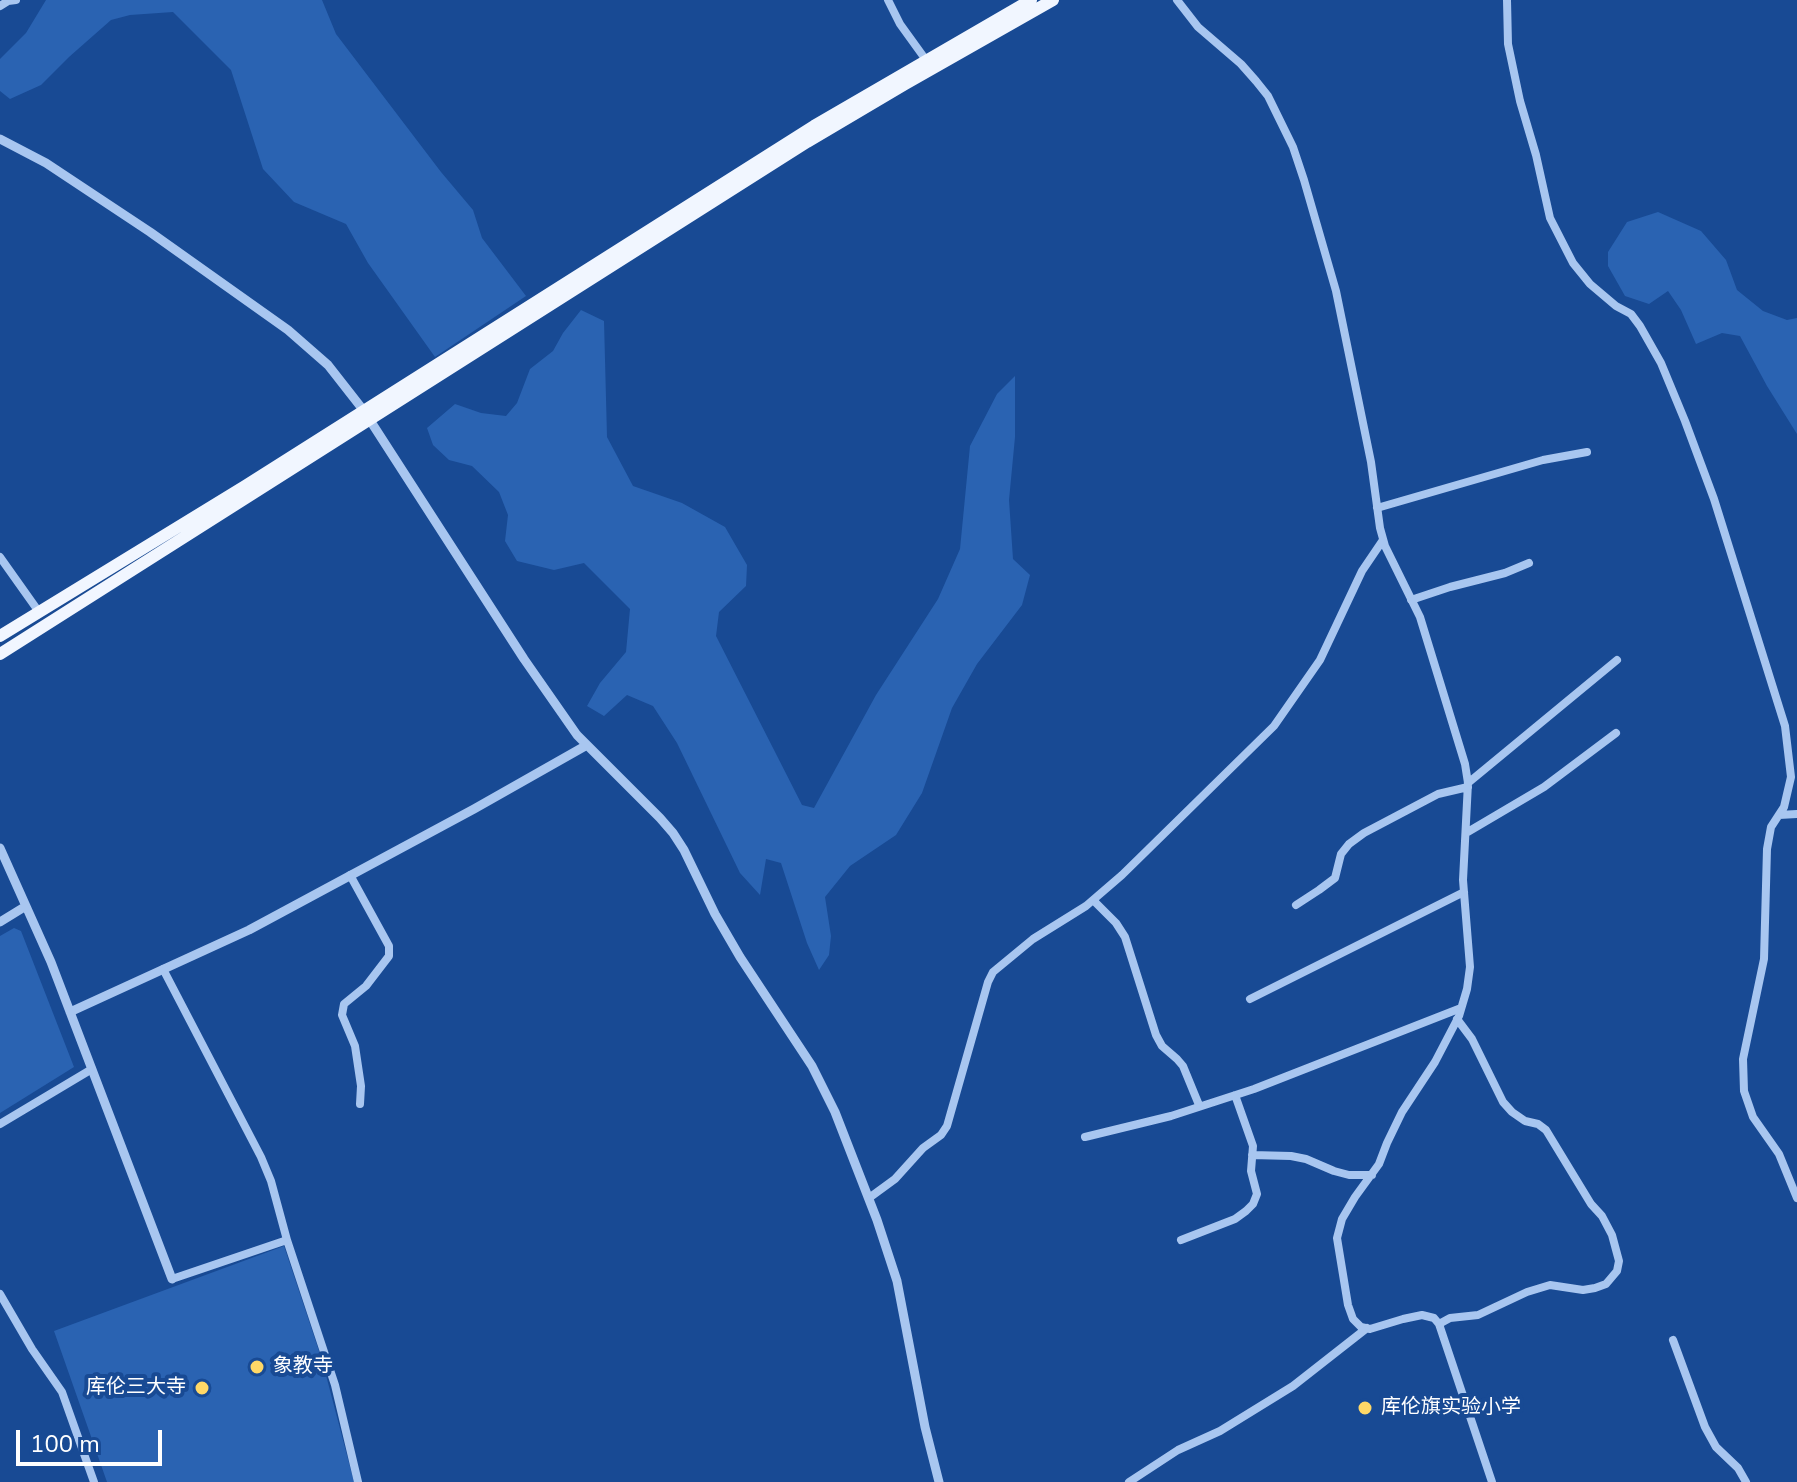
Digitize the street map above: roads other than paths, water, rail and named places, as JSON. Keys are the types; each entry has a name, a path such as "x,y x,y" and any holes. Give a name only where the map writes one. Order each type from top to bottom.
{"main road":[{"path":"0,654 729,179 1031,0"},
{"path":"0,636 367,416 807,142 1053,0"}],"street":[{"path":"0,6 16,0"},
{"path":"888,0 900,24 926,60"},
{"path":"1177,0 1198,27 1241,64 1268,96 1293,147 1336,291 1366,432 1383,540 1420,617 1465,764 1468,785 1464,892 1470,967 1467,989 1457,1019 1435,1062 1402,1112 1379,1164 1342,1219 1337,1238 1348,1305 1353,1319 1361,1327 1422,1315 1434,1318 1439,1324 1492,1482"},
{"path":"1507,0 1508,44 1550,218 1573,263 1590,284 1616,306 1631,314 1640,326 1667,377 1714,499 1785,726 1791,777 1784,807 1771,827 1767,849 1764,959 1743,1059 1744,1091 1753,1117 1779,1154 1793,1180 1797,1198"},
{"path":"0,139 46,163 150,232 288,330 328,365 367,416 524,659 577,735 660,818 684,850 734,947 812,1066 869,1198 897,1281 925,1427 939,1482"},
{"path":"1377,508 1543,460 1587,452"},
{"path":"869,1198 895,1179 947,1126 993,972 1033,939 1093,900 1122,875 1274,726 1320,660 1362,571 1383,540"},
{"path":"0,557 39,612"},
{"path":"1411,600 1529,563"},
{"path":"1296,905 1335,878 1341,854 1349,844 1428,798 1468,785 1617,660"},
{"path":"1466,833 1544,787 1616,733"},
{"path":"70,1012 249,930 587,745"},
{"path":"1779,815 1797,814"},
{"path":"0,848 70,1012 172,1279 287,1240"},
{"path":"350,875 389,946 389,956 366,986 344,1004 342,1015 355,1046 361,1086 360,1104"},
{"path":"1250,999 1464,892"},
{"path":"1093,900 1125,937 1156,1035 1162,1046 1183,1066 1199,1105"},
{"path":"0,922 26,906"},
{"path":"163,969 271,1181 335,1385 358,1482"},
{"path":"1085,1137 1171,1116 1254,1089 1461,1008"},
{"path":"1439,1324 1450,1318 1478,1315 1550,1285 1583,1290 1595,1288 1606,1284 1617,1271 1619,1261 1612,1235 1602,1216 1591,1204 1546,1130 1525,1121 1503,1102 1472,1039 1457,1019"},
{"path":"0,1124 92,1069"},
{"path":"1181,1240 1235,1219 1253,1204 1257,1194 1251,1171 1253,1146 1235,1095"},
{"path":"1252,1155 1291,1156 1349,1175 1372,1175"},
{"path":"0,1294 62,1392 94,1482"},
{"path":"1129,1482 1178,1450 1220,1431 1293,1386 1367,1328"},
{"path":"1673,1340 1705,1427 1716,1447 1738,1468 1746,1482"}],"place":[{"name":"象教寺","path":"257,1367"},
{"name":"库伦三大寺","path":"202,1388"},
{"name":"库伦旗实验小学","path":"1365,1408"}]}
